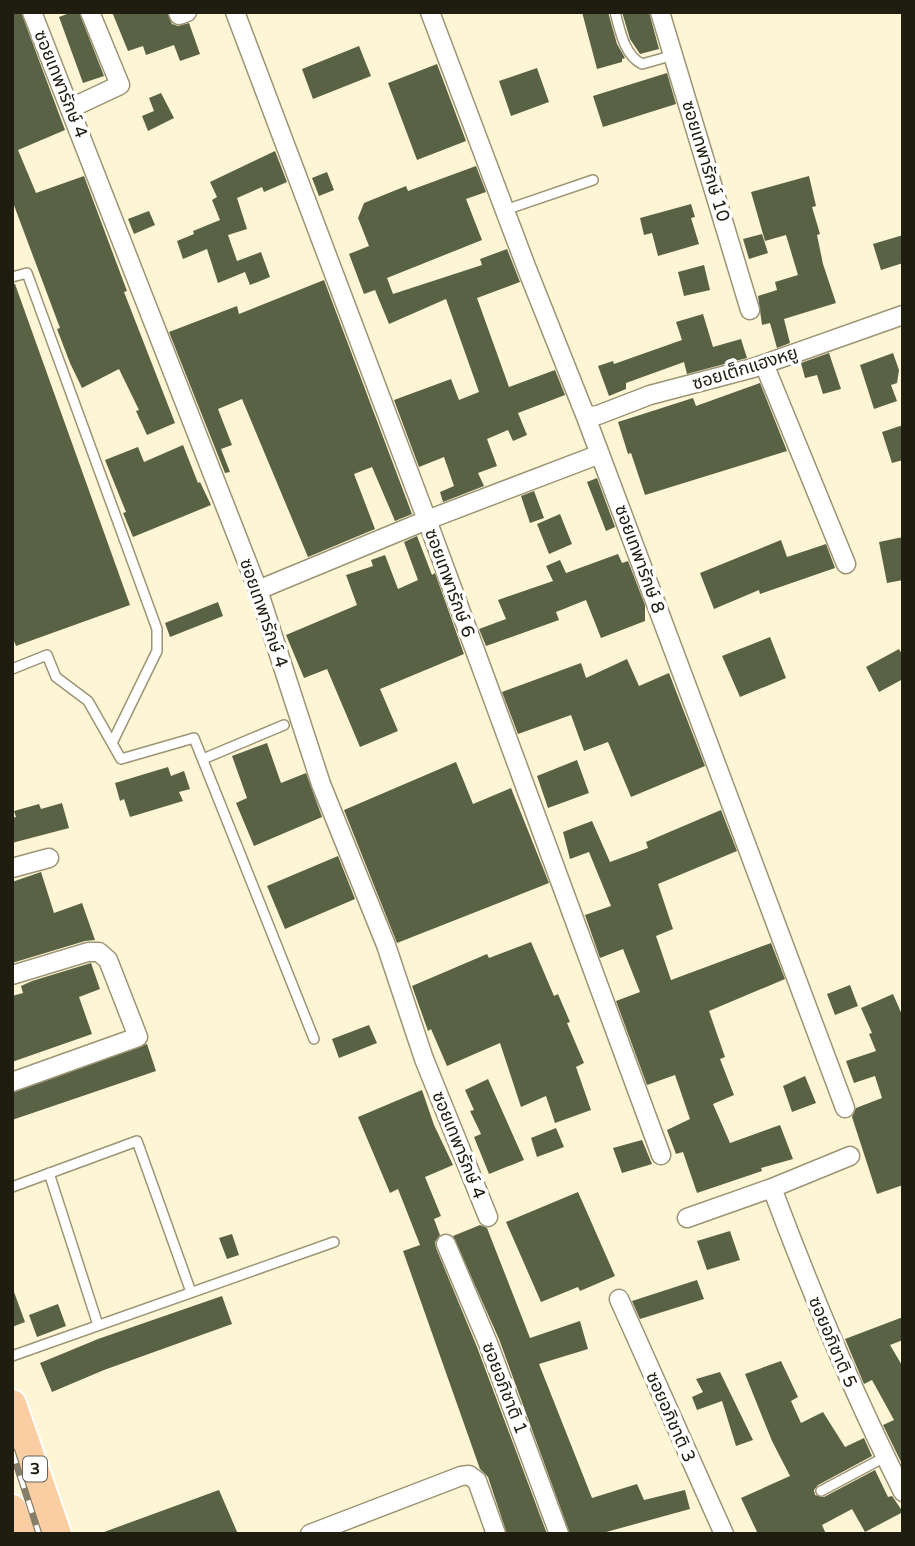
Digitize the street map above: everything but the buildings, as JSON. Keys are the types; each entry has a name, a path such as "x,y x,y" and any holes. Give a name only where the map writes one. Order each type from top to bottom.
{"highway":[{"name":"3","path":"12,1404 57,1534"},
{"path":"12,1508 21,1534"}],"street":[{"name":"ซอยเทพารักษ์ 4","path":"32,12 258,590 321,784 386,946 424,1059 488,1217"},
{"path":"71,108 120,85 90,12"},
{"path":"178,12 179,15 187,12"},
{"name":"ซอยเทพารักษ์ 6","path":"236,12 661,1155"},
{"name":"ซอยเทพารักษ์ 8","path":"430,12 586,416 845,1108"},
{"name":"ซอยเทพารักษ์ 10","path":"660,12 750,310"},
{"name":"ซอยเต็กแฮงหยู","path":"586,416 598,415 650,395 764,364 903,315"},
{"path":"764,364 846,564"},
{"path":"258,590 427,520 600,454"},
{"path":"12,868 49,858"},
{"path":"12,975 88,952 99,952 107,960 138,1037 12,1082"},
{"path":"687,1218 772,1188 850,1156"},
{"name":"ซอยอภิชาติ 5","path":"772,1188 809,1286 868,1424 903,1492"},
{"name":"ซอยอภิชาติ 1","path":"446,1244 488,1343 559,1534"},
{"name":"ซอยอภิชาติ 3","path":"619,1299 724,1534"},
{"path":"310,1534 469,1475 478,1481 496,1534"}],"lane":[{"path":"615,12 626,47 637,62 642,64 674,55"},
{"path":"505,211 593,180"},
{"path":"12,277 27,273 157,629 157,651 113,741"},
{"path":"12,669 47,655 55,677 88,701 121,759 194,738 314,1039"},
{"path":"202,759 284,725"},
{"path":"12,1186 138,1141 191,1292"},
{"path":"49,1173 98,1325"},
{"path":"12,1356 334,1242"},
{"path":"821,1491 885,1457"}],"railway":[{"path":"12,1451 39,1534"}]}
